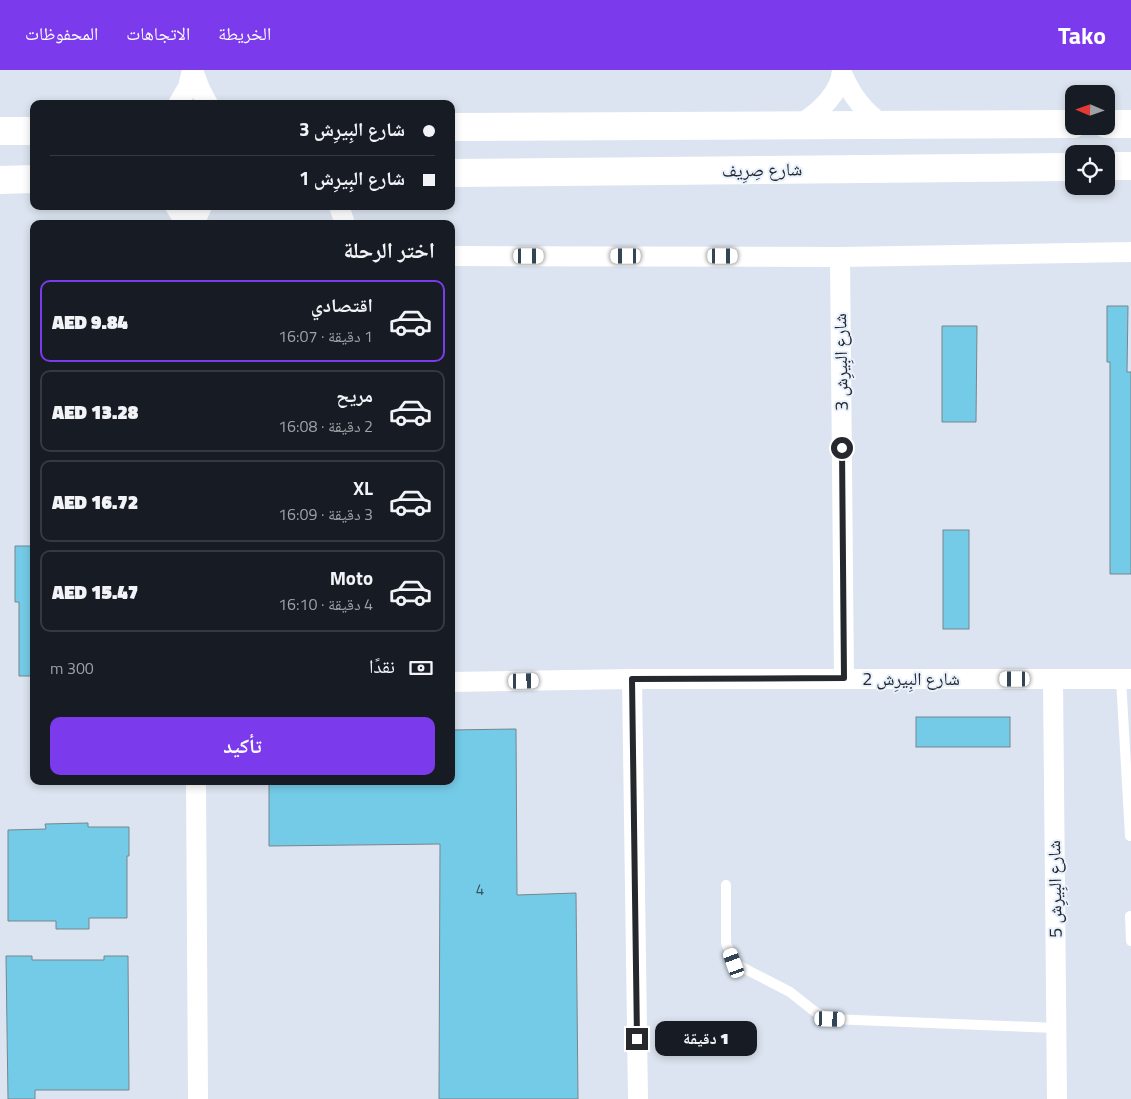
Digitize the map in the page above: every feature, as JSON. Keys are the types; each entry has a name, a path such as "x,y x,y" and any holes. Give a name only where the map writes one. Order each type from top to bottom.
{"main road":[{"path":"455,127 1065,124"},
{"path":"1115,124 1131,124"},
{"path":"0,131 30,130"},
{"name":"شارع صِرِيف","path":"455,173 1065,166"},
{"path":"1115,166 1131,166"},
{"path":"0,180 30,179"}],"street":[{"path":"180,100 188,87 192,70"},
{"path":"192,70 206,100"},
{"path":"842,72 854,97 871,116 882,124"},
{"path":"800,124 826,103 833,94 842,72"},
{"path":"455,256 840,257 1131,252"},
{"name":"شارع البِيرِش 3","path":"840,257 844,678"},
{"name":"شارع البِيرِش 2","path":"455,682 844,678 1126,679"},
{"path":"632,679 638,1099"},
{"name":"شارع البِيرِش 5","path":"1053,679 1057,1099"},
{"path":"196,785 198,1099"}],"lane":[{"path":"1126,679 1130,836"},
{"path":"726,885 726,943 734,963 790,992 814,1011 830,1019 1056,1028"},
{"path":"1130,916 1131,941"}],"building":[{"path":"1107,306 1128,306 1127,372 1131,372 1131,574 1110,574 1110,362 1107,362"},
{"path":"942,326 977,326 976,422 942,422"},
{"path":"943,530 969,530 969,629 943,629"},
{"path":"15,546 30,546 30,676 19,676 19,602 15,602"},
{"path":"916,717 1010,717 1010,747 916,747"},
{"path":"516,729 517,895 576,893 578,1099 439,1099 440,844 269,846 269,785 455,785 455,730"},
{"path":"88,823 88,827 129,827 127,918 89,918 89,929 56,929 56,921 8,921 8,830 46,829 45,824"},
{"path":"6,956 32,956 32,960 104,960 104,956 128,956 129,1090 35,1090 35,1099 8,1099"}],"route":[{"path":"637,1039 632,679 844,678 842,448"}]}
